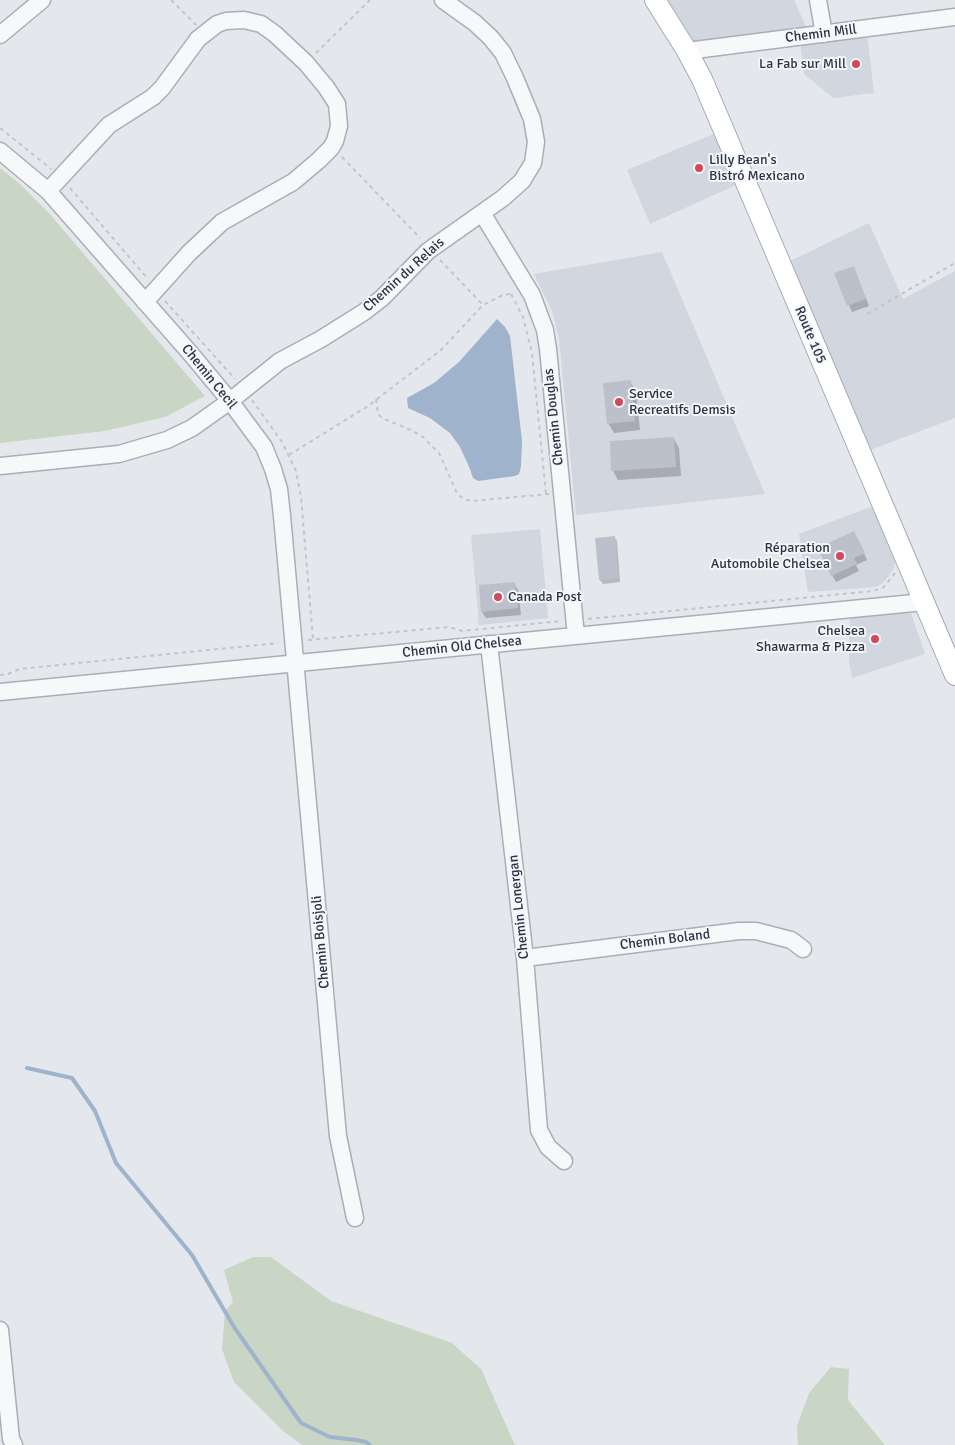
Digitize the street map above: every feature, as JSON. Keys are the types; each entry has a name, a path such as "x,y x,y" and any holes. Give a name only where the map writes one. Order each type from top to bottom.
{"main road":[{"name":"Route 105","path":"655,0 688,51 702,79 955,675"}],"street":[{"path":"0,35 42,0"},
{"name":"Chemin du Relais","path":"0,466 118,454 167,440 192,428 280,362 364,312 382,298 430,249 514,189 528,173 535,153 536,132 503,53 475,23 443,0"},
{"path":"818,0 824,34"},
{"name":"Chemin Mill","path":"688,51 955,17"},
{"path":"48,191 109,125 142,105 162,88 204,33 217,24 226,21 254,21 276,34 306,63 337,104 339,126 338,134 332,146 293,182 222,222 189,253 145,302"},
{"name":"Chemin Cecil","path":"0,151 48,191 230,401 264,447 274,469 279,489 296,663"},
{"name":"Chemin Douglas","path":"482,213 529,290 540,314 548,348 554,494 575,628"},
{"name":"Chemin Old Chelsea","path":"0,692 489,644 575,628 924,602"},
{"name":"Chemin Lonergan","path":"489,644 524,958 539,1130 548,1147 564,1161"},
{"name":"Chemin Boisjoli","path":"296,663 338,1136 355,1218"},
{"name":"Chemin Boland","path":"524,958 739,930 756,930 791,940 803,949"},
{"path":"0,1330 10,1431 14,1445"}],"path":[{"path":"171,0 204,33"},
{"path":"306,63 370,0"},
{"path":"332,146 483,305"},
{"path":"867,314 955,263"},
{"path":"288,455 376,399 441,350 483,305 501,296 529,290"},
{"path":"376,399 378,414 382,418 423,437 439,453 458,493 463,499 554,494 532,353 523,317 511,294"},
{"path":"0,675 19,669 449,627 462,631 575,628 873,590 884,587 894,574 898,573"}],"shaded area":[{"path":"668,0 794,0 807,29 695,43"},
{"path":"867,33 874,93 833,98 804,74 800,41"},
{"path":"716,133 738,184 650,224 627,170"},
{"path":"869,223 903,299 955,271 955,418 870,450 788,262"},
{"path":"662,252 765,494 576,515 559,339 552,311 534,274"},
{"path":"873,506 895,560 894,568 888,577 882,584 875,587 808,592 799,534"},
{"path":"540,529 548,618 479,625 471,535"},
{"path":"910,610 925,654 852,678 849,660 850,617"}],"green space":[{"path":"0,168 20,184 48,212 205,396 165,417 105,431 0,443"},
{"path":"253,1257 271,1257 331,1301 452,1343 481,1369 515,1445 302,1445 282,1430 234,1382 222,1349 225,1311 233,1302 224,1270"},
{"path":"831,1367 849,1369 848,1400 885,1445 798,1445 797,1426 809,1393"}],"water":[{"path":"497,319 510,336 522,441 521,467 519,474 515,476 478,481 473,478 460,447 450,433 430,418 408,408 407,398 434,383 459,362"}],"building":[{"path":"854,266 866,299 847,306 834,273"},
{"name":"Service Recreatifs Demsis","path":"631,380 635,421 607,424 603,383"},
{"path":"674,437 676,467 611,471 610,441"},
{"name":"Réparation Automobile Chelsea","path":"854,531 865,553 854,558 857,564 831,576 818,548"},
{"path":"615,536 618,578 599,580 595,538"},
{"name":"Canada Post","path":"515,582 518,608 481,612 479,585"}],"waterway":[{"path":"27,1068 72,1078 95,1111 116,1163 192,1255 234,1327 301,1423 330,1437 356,1440 370,1445"}],"place":[{"name":"La Fab sur Mill","path":"856,64"},
{"name":"Lilly Bean's Bistró Mexicano","path":"699,168"},
{"name":"Service Recreatifs Demsis","path":"619,402"},
{"name":"Réparation Automobile Chelsea","path":"840,556"},
{"name":"Canada Post","path":"498,597"},
{"name":"Chelsea Shawarma & Pizza","path":"875,639"}]}
